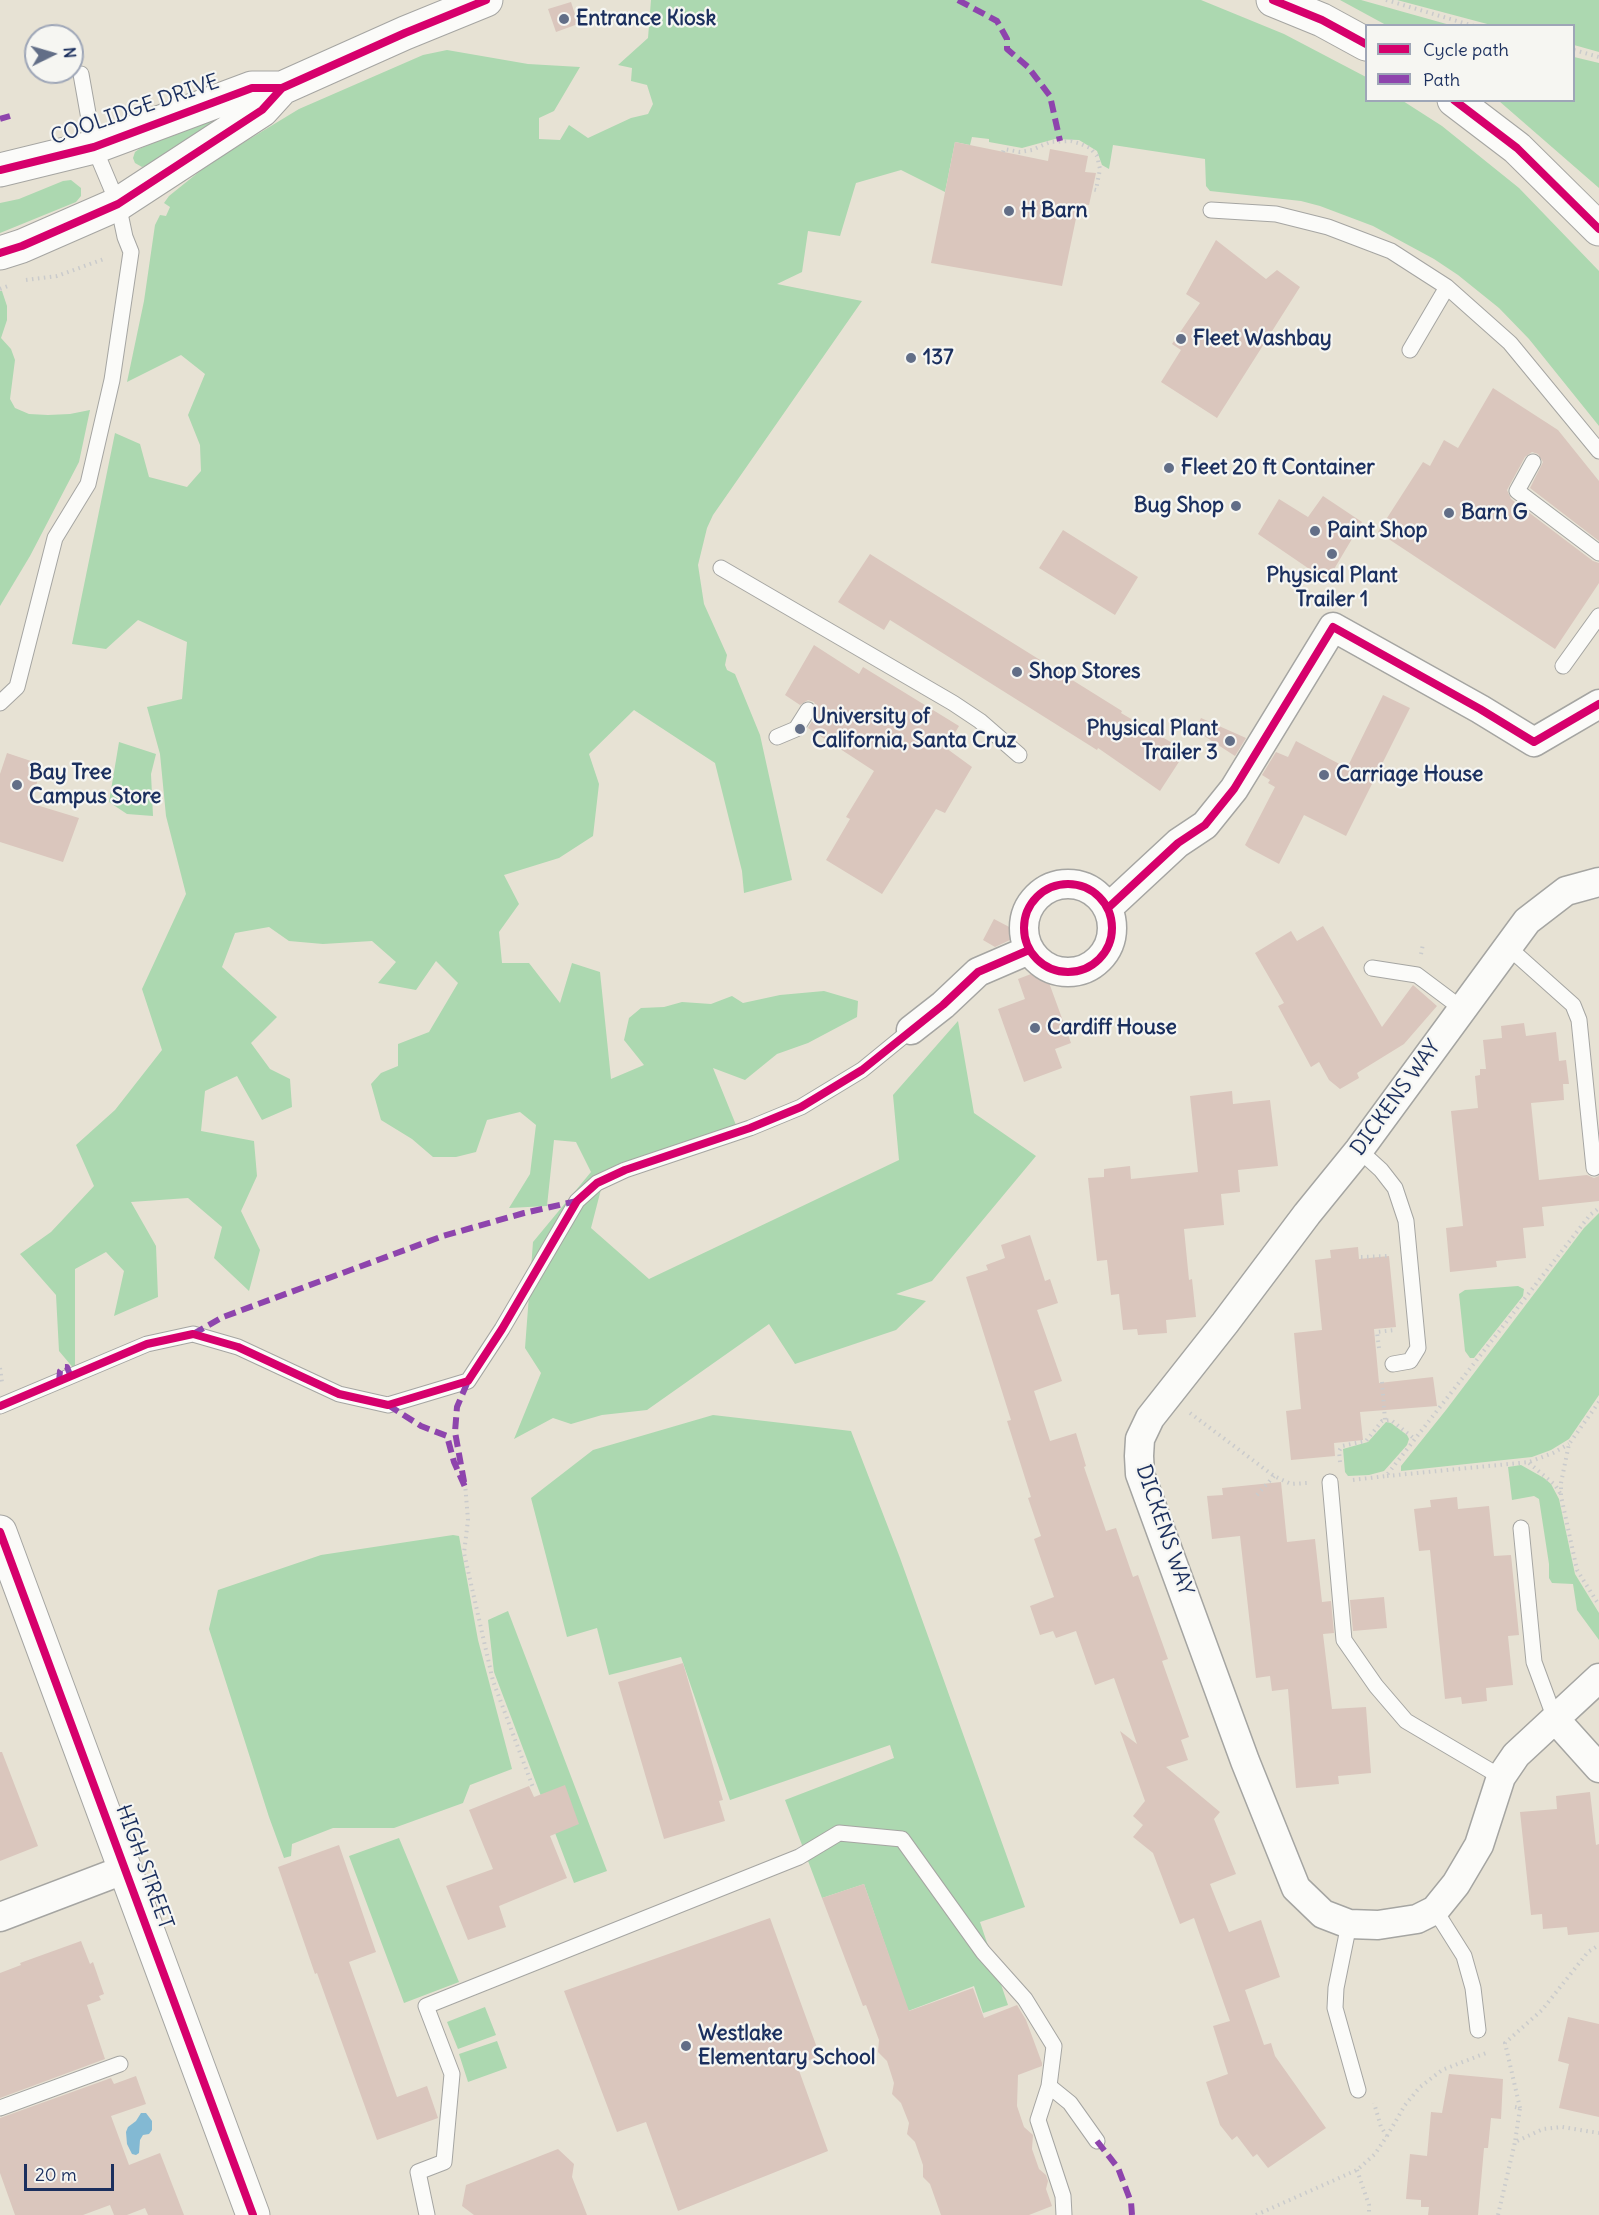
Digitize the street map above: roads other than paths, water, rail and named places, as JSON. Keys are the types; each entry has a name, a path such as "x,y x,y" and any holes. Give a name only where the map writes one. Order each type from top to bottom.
{"main road":[{"name":"COOLIDGE DRIVE","path":"0,253 22,246 118,204 262,110 282,88 486,0"},
{"path":"1273,0 1322,20 1365,43"},
{"name":"COOLIDGE DRIVE","path":"0,170 94,147 252,88 282,88"},
{"path":"1457,102 1517,148 1581,208 1599,229"},
{"name":"HIGH STREET","path":"0,1532 253,2215"}],"street":[{"path":"1108,908 1178,843 1205,825 1234,789 1333,627 1480,709 1534,742 1599,704"},
{"name":"DICKENS WAY","path":"1435,1910 1417,1919 1378,1925 1349,1924 1323,1914 1296,1888 1245,1761 1140,1474 1140,1439 1150,1418 1359,1150 1527,921 1566,891 1599,882"},
{"path":"1073,883 1087,887 1099,896 1108,908 1112,922 1112,936 1107,950 1087,969 1072,973 1058,971 1045,966 1029,950 1024,929 1026,914 1033,901 1044,891 1058,885 1073,883"},
{"path":"911,1030 943,1005 978,972 1029,950"},
{"path":"1435,1910 1456,1884 1479,1845 1501,1777 1516,1755 1599,1678"},
{"path":"1555,1719 1599,1768"},
{"path":"0,1917 126,1869"}],"lane":[{"path":"0,703 17,687 55,538 88,484 112,380 131,252 125,237 118,204 94,147 83,84"},
{"path":"1211,210 1276,214 1328,227 1391,251 1447,287 1510,343 1599,451"},
{"path":"1410,350 1447,287"},
{"path":"1533,462 1517,491 1599,553"},
{"path":"721,568 962,709 980,721 1018,755"},
{"path":"1563,666 1599,616"},
{"path":"777,737 796,729 808,710"},
{"path":"1508,947 1573,1005 1579,1020 1594,1168"},
{"path":"1372,968 1417,975 1461,1008"},
{"path":"0,1406 147,1344 193,1334 238,1347 339,1394 388,1405 468,1381 502,1329 577,1201 597,1184 625,1170 750,1128 801,1107 862,1070 911,1030"},
{"path":"1359,1150 1381,1170 1395,1188 1406,1221 1418,1348 1410,1361 1387,1368"},
{"path":"1336,1482 1344,1640 1376,1686 1406,1721 1501,1777"},
{"path":"1521,1528 1534,1662 1555,1719"},
{"path":"427,2215 418,2172 444,2162 452,2074 426,2006 799,1857 839,1833 902,1839 983,1952 1025,1999 1054,2046 1049,2086 1038,2120 1063,2196 1064,2215"},
{"path":"1435,1910 1464,1956 1473,1988 1478,2030"},
{"path":"1349,1924 1336,1988 1335,2008 1358,2090"},
{"path":"0,2108 120,2064"},
{"path":"1049,2086 1070,2103 1097,2141"}],"water":[{"path":"141,2113 146,2113 152,2121 152,2130 149,2134 143,2135 140,2140 139,2153 136,2155 132,2154 127,2144 126,2132"}],"place":[{"name":"Entrance Kiosk","path":"564,19"},
{"name":"H Barn","path":"1009,211"},
{"name":"Fleet Washbay","path":"1181,339"},
{"name":"137","path":"911,358"},
{"name":"Fleet 20 ft Container","path":"1169,468"},
{"name":"Bug Shop","path":"1236,506"},
{"name":"Barn G","path":"1449,513"},
{"name":"Paint Shop","path":"1315,531"},
{"name":"Physical Plant Trailer 1","path":"1332,554"},
{"name":"Shop Stores","path":"1017,672"},
{"name":"University of California, Santa Cruz","path":"800,729"},
{"name":"Physical Plant Trailer 3","path":"1230,741"},
{"name":"Carriage House","path":"1324,775"},
{"name":"Bay Tree Campus Store","path":"17,785"},
{"name":"Cardiff House","path":"1035,1028"},
{"name":"Westlake Elementary School","path":"686,2046"}]}
